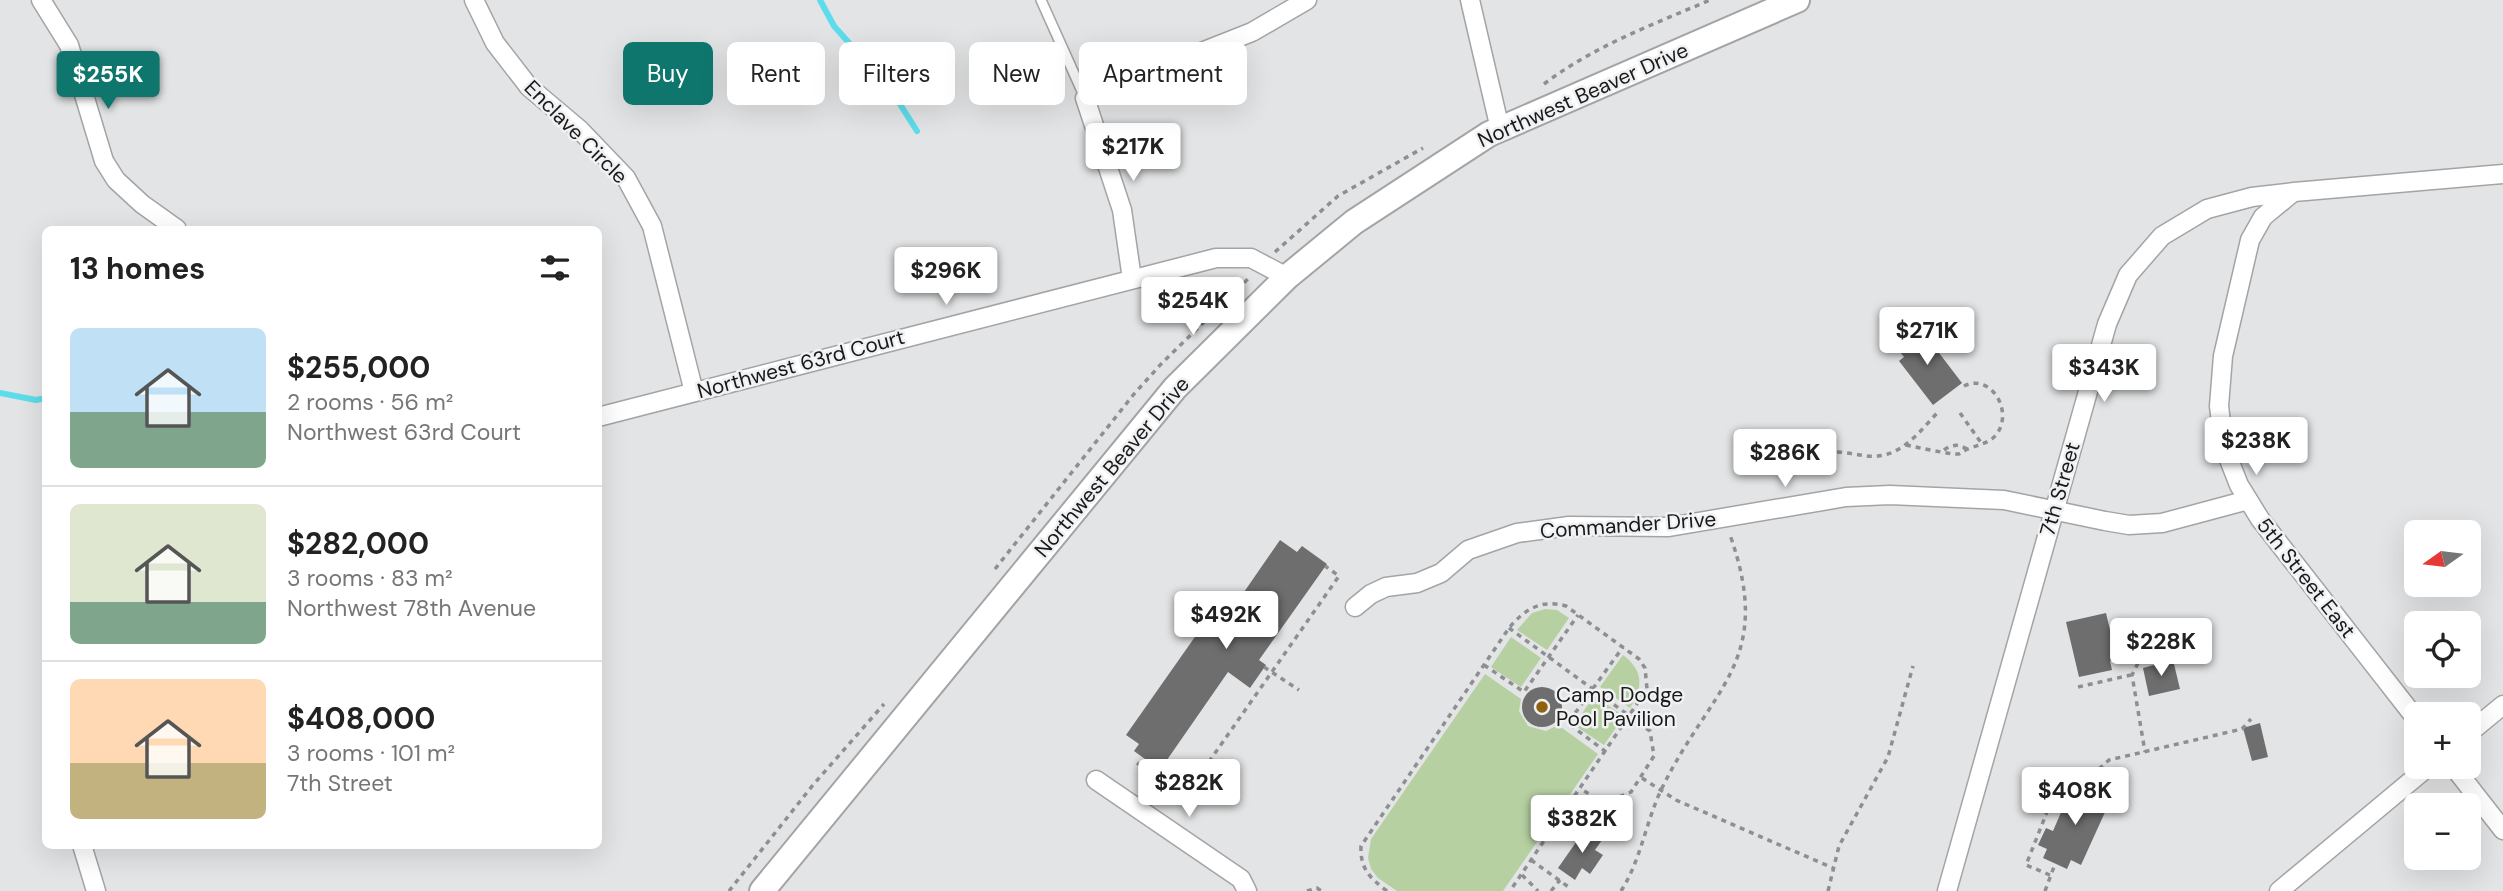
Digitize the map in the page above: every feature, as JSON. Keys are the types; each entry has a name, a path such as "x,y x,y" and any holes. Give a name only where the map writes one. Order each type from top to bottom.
{"main road":[{"name":"Northwest Beaver Drive","path":"762,891 1175,387 1287,276 1354,222 1410,183 1500,129 1797,0"}],"street":[{"path":"41,0 69,45 104,161 125,188 173,226"},
{"name":"Enclave Circle","path":"474,0 495,43 529,87 580,130 626,178 652,226 694,392"},
{"path":"1227,42 1252,32 1307,0"},
{"path":"1470,0 1500,129"},
{"path":"1086,105 1122,210 1132,279"},
{"name":"7th Street","path":"1947,891 2107,324 2128,275 2162,236 2207,209 2252,197 2294,192 2503,174"},
{"name":"5th Street East","path":"2294,192 2263,217 2250,240 2224,356 2219,406 2224,447 2239,485 2260,519 2404,703"},
{"name":"Northwest 63rd Court","path":"602,416 1216,258 1251,258 1287,276"},
{"name":"Commander Drive","path":"1356,607 1378,591 1417,583 1441,573 1468,550 1517,533 1569,526 1669,527 1846,497 1890,495 2004,500 2129,524 2162,523 2248,500"},
{"path":"2481,723 2503,705"},
{"path":"2279,891 2413,779"},
{"path":"2463,779 2503,830"},
{"path":"1096,780 1241,879 1248,891"},
{"path":"83,849 96,891"}],"lane":[{"path":"1041,0 1079,87"}],"path":[{"path":"988,579 1134,394 1263,264"},
{"path":"1906,445 1944,450 1950,454 1961,453 1994,437 2001,425 2000,401 1993,390 1982,383 1971,382 1962,387"},
{"path":"1781,472 1820,454 1837,452 1874,457 1890,454 1906,445 1938,412"},
{"path":"1960,413 1982,444"},
{"path":"1621,891 1633,873 1660,791 1681,750 1723,692 1744,640 1746,610 1742,573 1725,519"},
{"path":"1137,763 1185,796 1339,576 1325,566"},
{"path":"1386,891 1368,877 1360,856 1361,846 1509,628 1520,615 1537,604 1558,604 1578,615 1639,659 1647,678 1643,698 1510,891"},
{"path":"1484,665 1524,692 1578,615"},
{"path":"1509,628 1650,731 1654,756 1632,792 1604,803 1581,789"},
{"path":"1606,752 1569,723 1623,647"},
{"path":"2138,663 2132,675 2145,752"},
{"path":"1828,891 1839,846 1888,757 1913,666"},
{"path":"1264,667 1298,690"},
{"path":"2078,687 2132,675"},
{"path":"729,891 821,776 892,696"},
{"path":"2099,769 2109,760 2242,729 2251,719"},
{"path":"1642,778 1660,791 1833,868"},
{"path":"2050,875 2026,865 2060,779"},
{"path":"2052,799 2064,805"},
{"path":"1531,860 1570,888"},
{"path":"2045,891 2054,864"},
{"path":"1521,874 1538,891"},
{"path":"1551,891 1560,880"},
{"path":"1307,891 1317,888 1321,891"}],"green space":[{"path":"1545,609 1557,610 1569,618 1547,650 1517,630 1532,613"},
{"path":"1511,637 1541,658 1521,687 1491,667"},
{"path":"1623,655 1635,667 1639,679 1638,693 1630,708 1600,687"},
{"path":"1485,674 1521,699 1519,711 1528,726 1546,731 1558,725 1598,754 1503,891 1397,891 1378,878 1371,869 1368,858 1371,839"},
{"path":"1594,696 1624,716 1604,745 1574,725"}],"building":[{"path":"1920,328 1962,383 1933,405 1899,361 1904,357 1896,347"},
{"path":"1280,540 1297,552 1302,546 1327,564 1259,660 1266,665 1250,688 1228,672 1160,770 1134,751 1139,744 1126,735 1204,624 1208,627 1226,602 1233,608"},
{"path":"2106,613 2117,660 2110,661 2112,670 2079,677 2066,622"},
{"path":"2173,660 2180,689 2149,696 2143,668"},
{"name":"Camp Dodge Pool Pavilion","path":"1542,687 1550,688 1556,693 1561,699 1561,715 1556,721 1550,726 1542,727 1534,726 1528,721 1523,715 1522,707 1523,699 1528,693 1534,688"},
{"path":"2260,723 2268,757 2252,761 2243,728"},
{"path":"2074,782 2111,799 2081,865 2071,860 2067,869 2043,858 2047,849 2038,845 2046,828 2053,831"},
{"path":"1586,828 1602,840 1595,850 1603,855 1590,874 1582,868 1575,880 1558,868"}],"waterway":[{"path":"820,0 834,26 891,90 917,131"},
{"path":"0,393 42,399"}],"place":[{"name":"Camp Dodge Pool Pavilion","path":"1542,707"}]}
